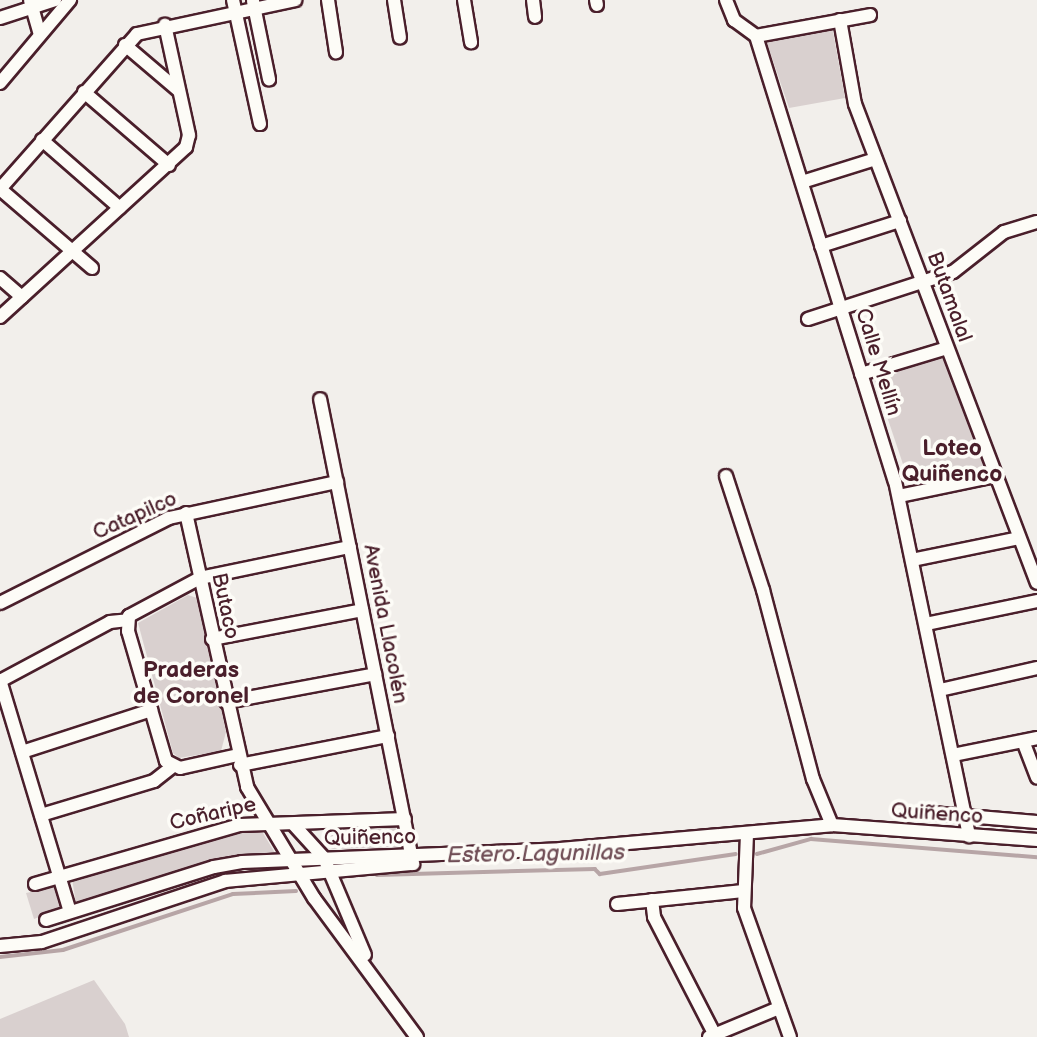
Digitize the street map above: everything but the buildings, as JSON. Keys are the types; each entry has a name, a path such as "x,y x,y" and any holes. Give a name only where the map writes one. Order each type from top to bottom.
{"street":[{"path":"0,18 31,4 55,0"},
{"path":"0,83 70,0"},
{"path":"92,268 0,189 125,44 142,31 234,5 295,0"},
{"path":"328,0 336,52"},
{"path":"394,0 400,38"},
{"path":"464,0 471,41"},
{"path":"533,0 535,17"},
{"name":"Calle Mellín","path":"726,0 734,20 756,36 899,496 970,836"},
{"path":"253,3 269,79"},
{"path":"31,4 40,35"},
{"path":"234,5 260,124"},
{"path":"756,36 870,15"},
{"name":"Butamalal","path":"840,20 855,104 1037,583"},
{"path":"0,317 169,165 189,139 165,25"},
{"path":"125,44 179,91"},
{"path":"84,92 169,165"},
{"path":"42,140 120,208"},
{"path":"802,182 876,159"},
{"path":"821,246 900,221"},
{"path":"808,319 923,284 953,272 1004,232 1037,222"},
{"path":"0,278 22,297"},
{"path":"862,374 947,348"},
{"name":"Avenida Llacolén","path":"320,399 412,856"},
{"path":"726,476 763,590 813,779 832,825"},
{"path":"899,496 996,476"},
{"name":"Catapilco","path":"0,603 152,525 186,513 337,482"},
{"name":"Butaco","path":"186,513 239,760 266,821 290,860 370,968"},
{"path":"912,560 1019,538"},
{"path":"70,912 0,680 110,622 128,620 136,611 200,578 350,547"},
{"path":"926,624 1037,601"},
{"path":"212,639 362,610"},
{"path":"128,620 164,757 172,767"},
{"path":"940,690 1037,668"},
{"path":"226,702 375,674"},
{"path":"22,752 151,710"},
{"path":"41,815 154,781 172,767 239,760 388,736"},
{"path":"953,755 1037,738"},
{"path":"1023,741 1037,777"},
{"path":"932,813 1037,822"},
{"name":"Coñaripe","path":"35,884 195,835 266,821 294,825 405,819"},
{"path":"294,825 324,858 370,968 417,1037"},
{"name":"Quiñenco","path":"46,920 214,867 290,860 412,856 747,834 832,825 1037,840"},
{"path":"747,834 743,891 747,916 790,1037"},
{"path":"0,946 42,942 197,888 285,875 411,866 412,856"},
{"path":"617,904 743,891"},
{"path":"652,900 654,917 696,992 713,1036 779,1008"}],"shaded area":[{"path":"832,26 845,98 789,108 765,37"},
{"path":"937,356 946,361 983,464 981,473 910,485 874,378"},
{"path":"188,595 197,598 199,605 226,732 221,751 179,758 173,753 138,623"},
{"path":"395,827 403,839 398,847 332,849 324,840 331,832"},
{"path":"246,832 263,833 275,853 76,903 72,879"},
{"path":"54,887 60,909 34,919 26,893"},
{"path":"94,980 125,1024 129,1037 0,1037 0,1019"}],"waterway":[{"name":"Estero Lagunillas","path":"757,854 811,839 1037,857"},
{"name":"Estero Lagunillas","path":"377,875 595,869 600,874 736,854"},
{"name":"Estero Lagunillas","path":"0,957 63,950 233,894 296,891"}],"district":[{"name":"Loteo Quiñenco","path":"952,461"},
{"name":"Praderas de Coronel","path":"191,683"}]}
